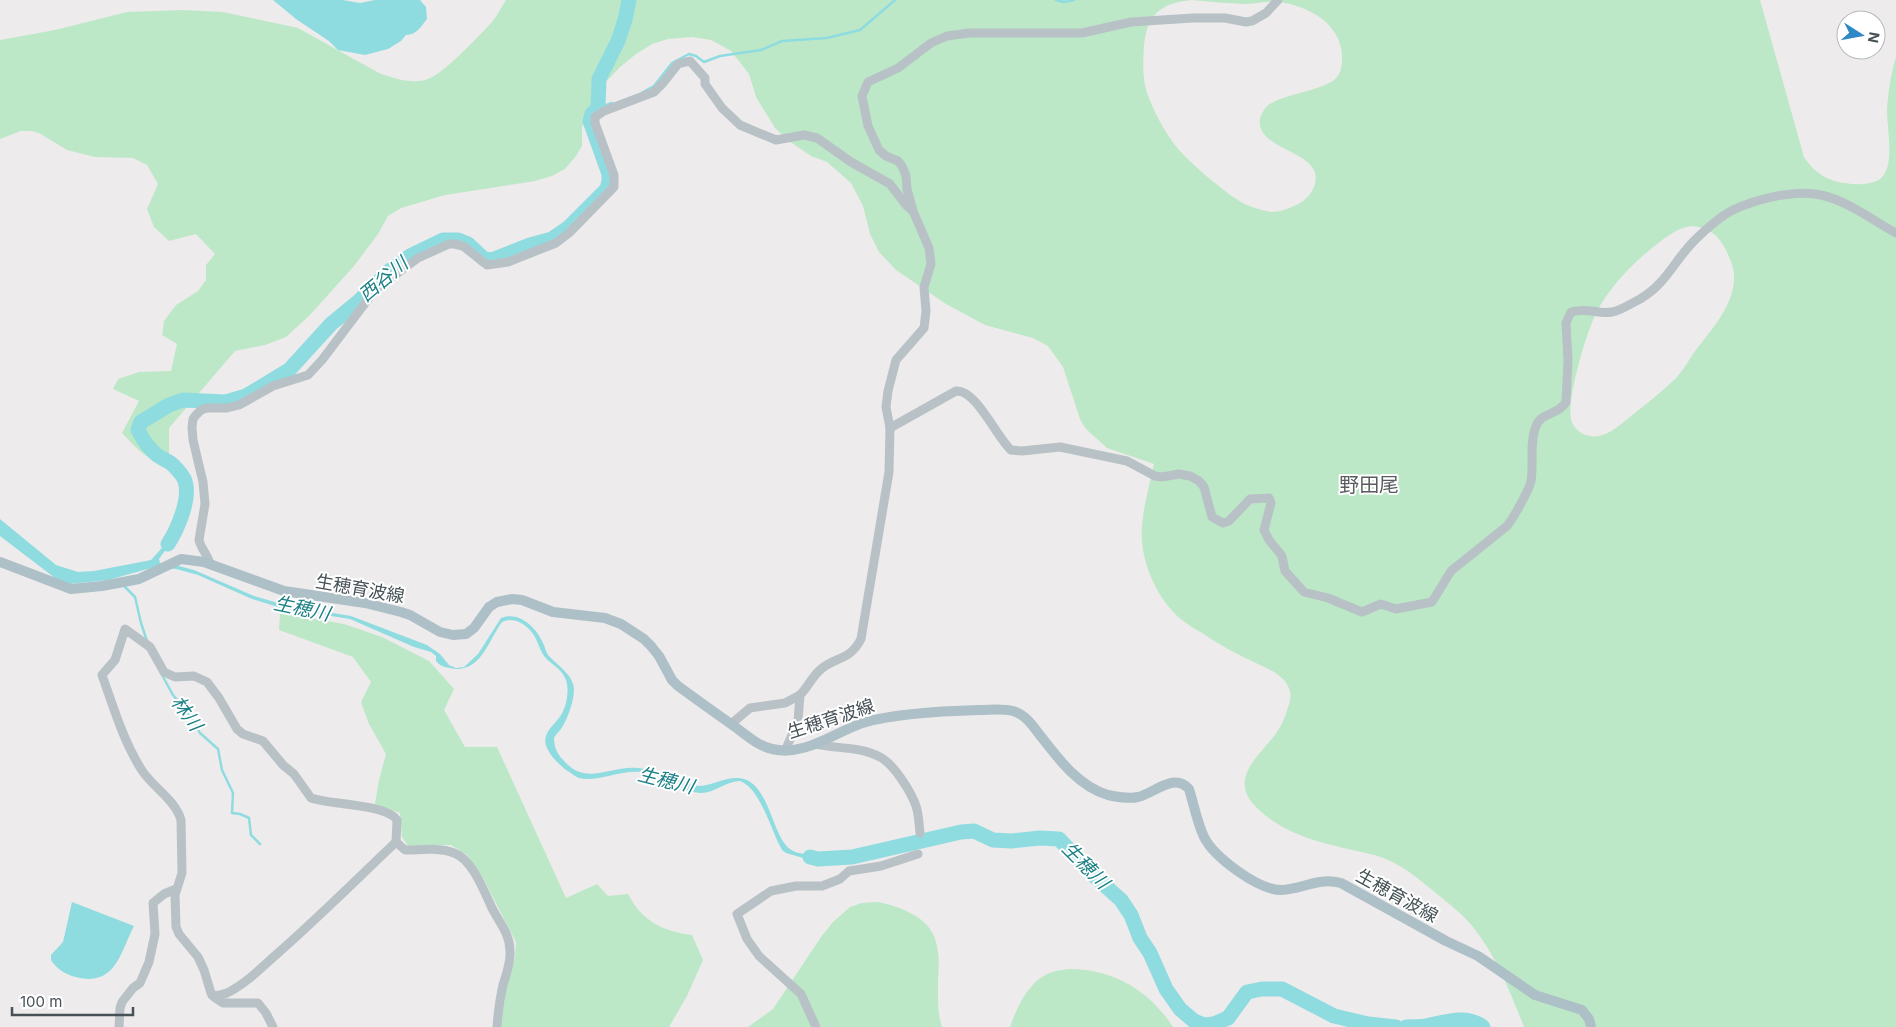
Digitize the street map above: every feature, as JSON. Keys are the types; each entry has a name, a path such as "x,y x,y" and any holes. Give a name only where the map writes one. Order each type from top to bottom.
{"main road":[{"name":"生穂育波線","path":"0,562 71,589 139,579 184,559 210,564 284,591 365,603 400,612 410,615 440,632 453,635 466,634 474,628 489,607 497,602 506,600 522,600 553,612 612,620 644,638 659,656 672,680 678,686 767,748 785,751 800,749 864,723 882,719 966,710 1012,710 1028,720 1062,763 1074,775 1098,792 1121,798 1136,797 1168,783 1175,782 1185,785 1189,789 1204,836 1211,848 1258,884 1280,890 1293,889 1329,880 1351,887 1446,941 1478,956 1535,995 1582,1010 1590,1019 1591,1027"}],"street":[{"path":"732,724 750,708 785,703 800,695 821,669 845,658 857,647 861,639 889,472 890,428 886,407 896,360 900,353 921,334 926,321 924,287 930,270 931,256 913,211 907,189 906,176 902,166 898,161 886,156 879,150 873,140 862,96 868,82 907,62 931,43 947,36 969,33 1082,33 1131,22 1192,18 1252,21 1266,14 1278,0"},
{"path":"210,564 199,540 206,504 193,440 192,427 193,419 196,415 201,410 207,408 227,408 247,402 273,386 308,375 322,360 375,290 418,258 449,244 454,244 463,246 483,264 495,265 549,246 569,233 614,187 614,175 595,123 595,117 604,111 654,92 678,64 687,60 692,62 705,78 705,84 722,108 740,125 776,140 804,135 817,138 860,167 888,182 913,211"},
{"path":"890,428 956,391 965,392 1011,450 1022,452 1060,447 1126,461 1155,476 1186,475 1202,484 1206,491 1212,517 1223,523 1229,521 1250,499 1269,498 1271,503 1264,530 1282,556 1285,571 1306,594 1328,598 1362,612 1382,604 1396,609 1429,603 1434,599 1448,575 1456,566 1507,526 1514,517 1531,481 1536,425 1542,418 1562,408 1566,402 1568,360 1566,323 1571,312 1581,309 1612,312 1639,299 1656,288 1692,243 1706,230 1732,211 1775,196 1806,192 1824,195 1848,205 1896,233"},
{"path":"212,994 217,996 228,993 316,920 396,842 397,820 392,814 372,808 340,805 308,796 294,774 283,765 264,741 243,734 237,729 219,698 207,682 194,676 175,677 164,672 148,645 125,629 115,660 102,675 134,758 152,784 172,803 180,814 182,826 182,873 176,889 176,927 183,940 202,964 212,994 223,1003 258,1003 274,1027"},
{"path":"785,751 798,721 800,695"},
{"path":"815,744 866,752 880,757 890,764 915,803 920,834"},
{"path":"396,842 405,850 443,850 460,855 486,893 504,929 510,954 502,987 497,1027"},
{"path":"816,1027 801,994 759,956 736,914 771,891 796,886 822,886 840,879 849,871 881,866 918,854"},
{"path":"119,1027 122,1002 133,988 140,983 149,962 155,934 152,903 164,894 176,889"}],"green space":[{"path":"506,0 1192,0 1760,0 1804,157 1814,169 1825,177 1837,182 1855,184 1879,180 1887,167 1889,148 1887,103 1896,57 1896,1027 1524,1027 1502,975 1482,938 1464,917 1431,889 1410,872 1388,860 1312,839 1284,828 1271,820 1250,799 1245,789 1245,780 1253,762 1281,726 1286,715 1290,692 1286,682 1278,675 1229,650 1184,622 1165,602 1152,578 1143,552 1142,527 1144,511 1154,464 1107,448 1086,429 1080,419 1063,367 1048,346 1033,338 985,325 946,304 896,270 879,252 870,234 863,206 851,183 827,162 811,156 789,141 775,128 756,97 749,74 731,51 711,40 692,37 668,39 652,44 620,67 603,85 582,127 582,146 565,169 552,176 535,181 445,195 401,208 388,216 378,234 354,266 310,315 286,337 265,345 235,351 169,428 169,457 157,459 143,453 122,433 139,401 113,389 118,379 139,372 171,371 177,344 162,335 164,321 176,305 198,291 206,280 206,265 215,254 196,234 169,241 154,227 147,209 158,184 147,165 133,158 95,157 67,150 39,133 31,131 21,131 0,139 0,40 55,30 127,12 183,10 223,12 298,28 379,73 403,80 422,81 442,70 470,45 493,21","holes":["1192,0 1245,4 1266,2 1290,4 1301,7 1321,18 1336,34 1342,56 1341,68 1337,77 1323,86 1274,102 1266,107 1260,119 1262,130 1269,139 1312,166 1316,176 1313,189 1308,197 1297,205 1272,212 1247,205 1240,201 1212,180 1179,150 1155,112 1145,85 1144,46 1148,26 1152,18 1164,7","1691,226 1703,228 1716,236 1731,260 1734,272 1733,290 1725,310 1681,372 1667,386 1609,432 1595,437 1581,433 1571,419 1572,396 1587,335 1596,313 1614,286 1636,262 1670,234"]},
{"path":"280,613 344,624 382,637 429,661 454,689 444,710 465,747 497,747 566,898 597,884 608,896 628,894 646,918 654,923 671,931 692,935 703,960 687,996 669,1027 501,1027 506,989 515,958 516,942 483,878 467,855 451,845 408,846 402,837 400,813 375,804 386,754 369,724 361,702 371,682 353,657 279,630"},
{"path":"878,902 909,912 929,927 933,934 938,951 938,1004 942,1027 748,1027 773,1009 833,922 850,907 862,903"},
{"path":"1069,969 1100,973 1128,984 1153,1002 1173,1027 1010,1027 1021,1002 1038,980 1053,972"}],"water":[{"path":"273,0 343,0 360,3 375,0 420,0 426,7 427,19 416,32 406,35 401,41 388,49 365,55 338,50 329,41 296,19"},
{"path":"0,519 56,565 78,572 94,571 151,560 169,540 176,526 178,527 174,538 159,559 160,563 194,570 254,596 285,605 351,616 427,645 440,654 449,665 456,668 464,667 478,654 501,618 508,616 520,619 536,631 548,655 565,671 573,685 574,695 570,711 554,738 558,754 573,769 591,774 628,768 646,769 698,786 734,778 749,781 764,798 784,843 790,849 798,853 824,856 834,861 817,862 786,853 782,850 760,801 747,785 740,781 730,783 710,792 700,793 680,788 647,773 629,772 586,779 579,778 566,770 550,753 545,739 548,731 565,707 568,691 567,682 561,671 544,656 532,632 520,622 509,620 502,622 476,662 460,669 448,668 438,663 436,656 431,652 414,647 350,619 281,608 252,599 198,575 176,569 155,567 108,580 70,584 55,578 0,536"},
{"path":"72,902 134,926 116,964 102,976 92,979 71,976 60,970 51,960 51,955 63,942"}],"waterway":[{"name":"西谷川","path":"168,544 179,523 185,505 185,481 170,462 151,450 138,430 141,422 169,405 183,400 226,402 246,396 289,370 331,324 359,301 389,271 410,256 443,240 458,240 468,244 484,259 492,260 530,245 552,239 568,228 607,189 609,174 590,121 592,114 598,108 599,79 618,41 629,0"},
{"path":"643,92 654,86 672,63 689,54 696,56 704,62 720,56 761,50 782,41 827,38 860,30 895,0"},
{"path":"1056,0 1064,2 1074,0"},
{"path":"598,108 612,103"},
{"name":"林川","path":"124,586 135,597 147,641"},
{"name":"林川","path":"162,675 173,695 191,717 200,733 218,749 222,770 233,793 232,813 249,818 251,835 260,844"},
{"name":"生穂川","path":"810,857 818,859 852,857 961,832 974,831 993,840 1059,839 1092,874 1121,900 1131,915 1140,938 1150,953 1166,989 1180,1009 1194,1021 1204,1025 1214,1024 1228,1018 1247,992 1262,989 1282,989 1334,1016 1368,1024 1396,1027"},
{"name":"生穂川","path":"1406,1027 1424,1026 1456,1020 1470,1021 1483,1027"}],"district":[{"name":"野田尾","path":"1369,485"}]}
